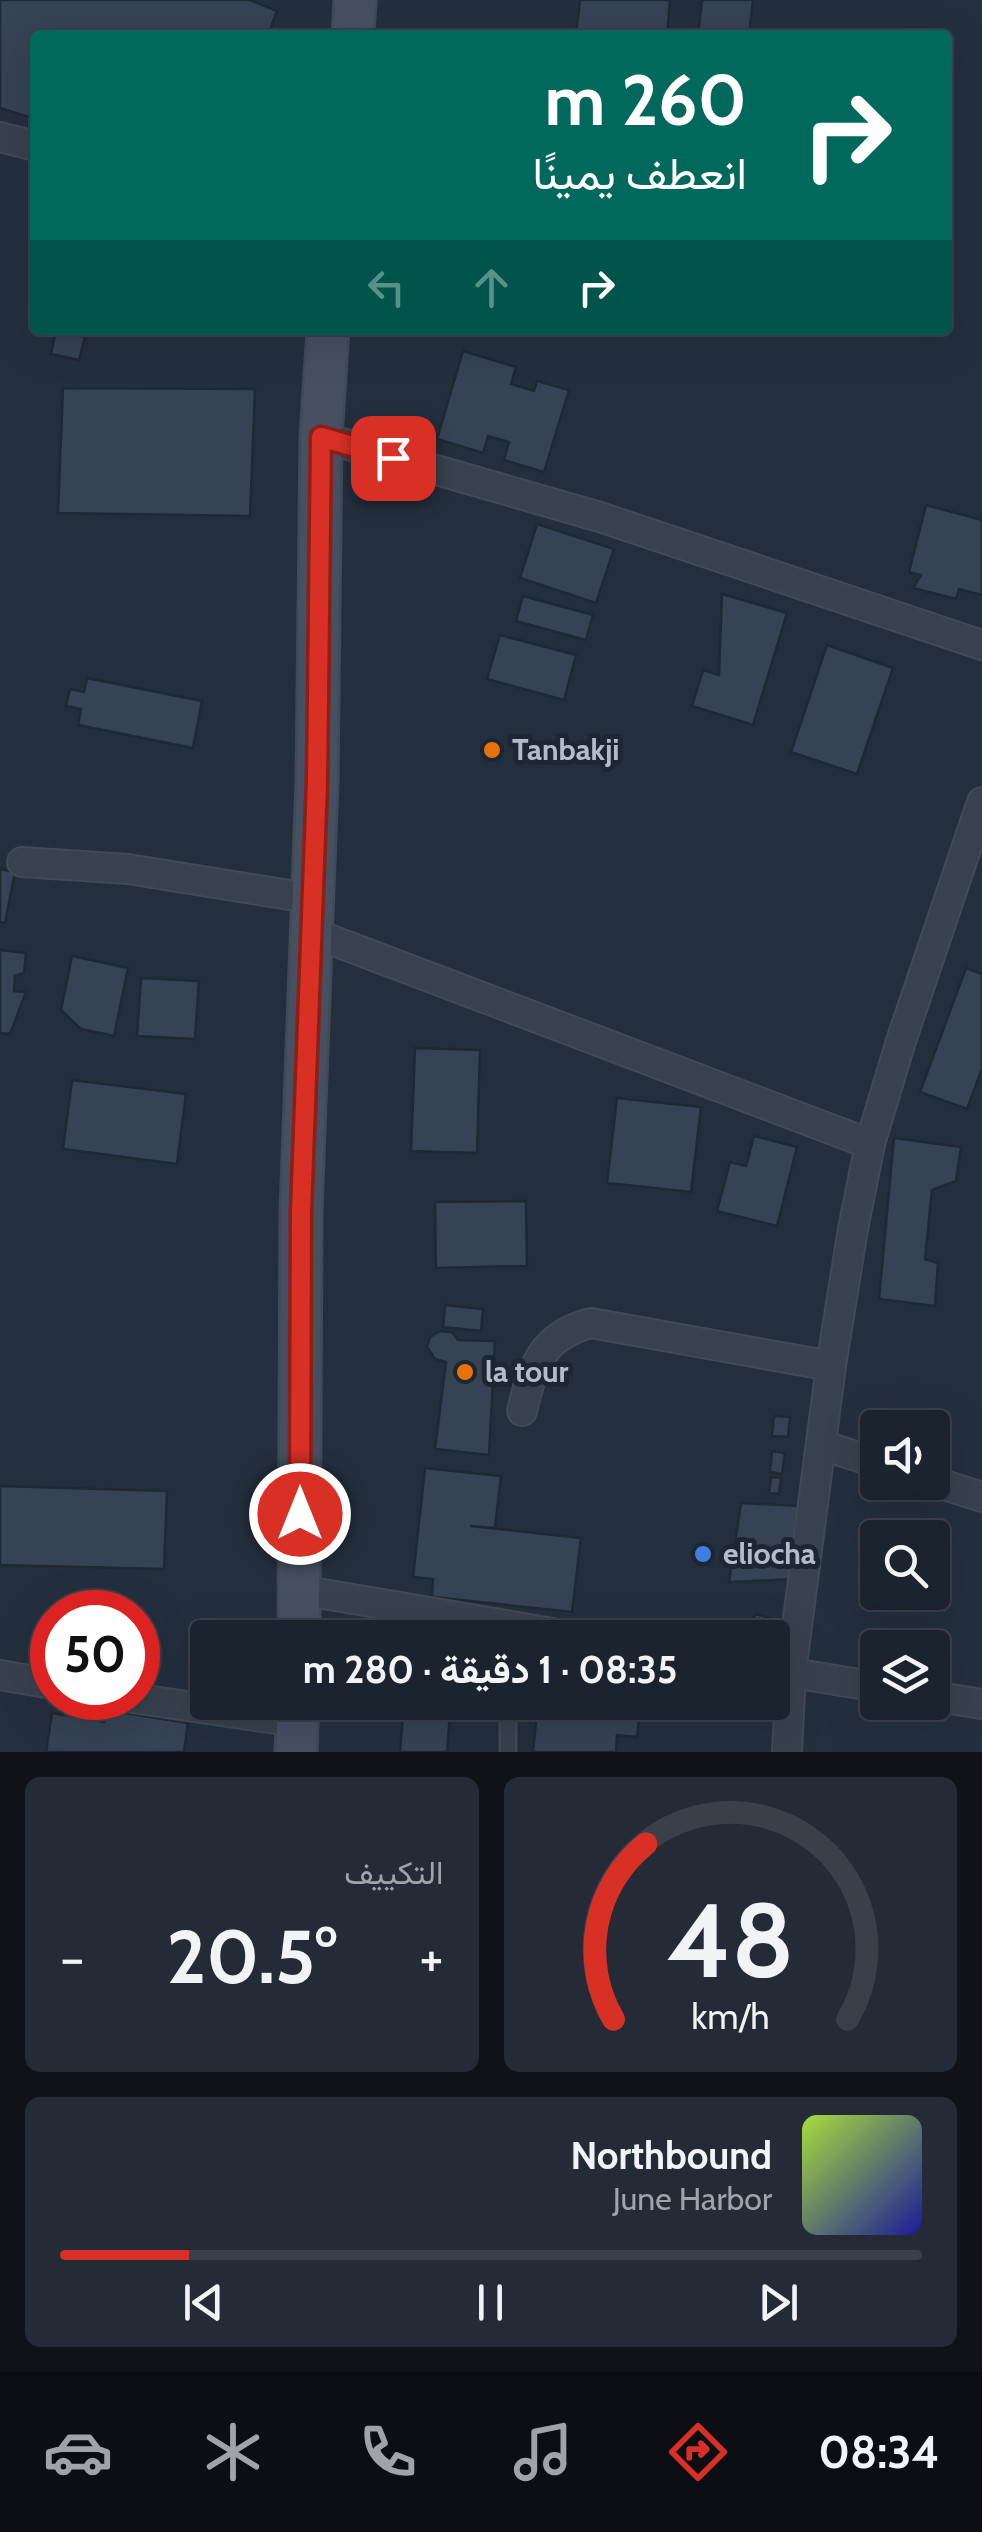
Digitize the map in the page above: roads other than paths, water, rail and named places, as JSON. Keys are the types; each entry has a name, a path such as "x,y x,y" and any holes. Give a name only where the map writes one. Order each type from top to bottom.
{"main road":[{"path":"354,30 356,0"},
{"path":"299,1620 301,1212 313,916 321,437 328,335"}],"street":[{"path":"0,137 30,145"},
{"path":"321,437 600,517 982,644"},
{"path":"790,1625 870,1144 982,802"},
{"path":"22,862 128,869 313,916 870,1144"},
{"path":"522,1412 542,1352 574,1327 591,1323 831,1366"},
{"path":"821,1445 860,1457"},
{"path":"950,1487 982,1497"},
{"path":"300,1590 452,1620"},
{"path":"790,1672 860,1684"},
{"path":"0,1675 30,1680"},
{"path":"950,1699 982,1704"},
{"path":"160,1703 297,1726"},
{"path":"786,1720 788,1752"}],"lane":[{"path":"508,1720 508,1752"}],"place":[{"name":"Tanbakji","path":"492,750"},
{"name":"la tour","path":"465,1372"},
{"name":"eliocha","path":"703,1554"}]}
